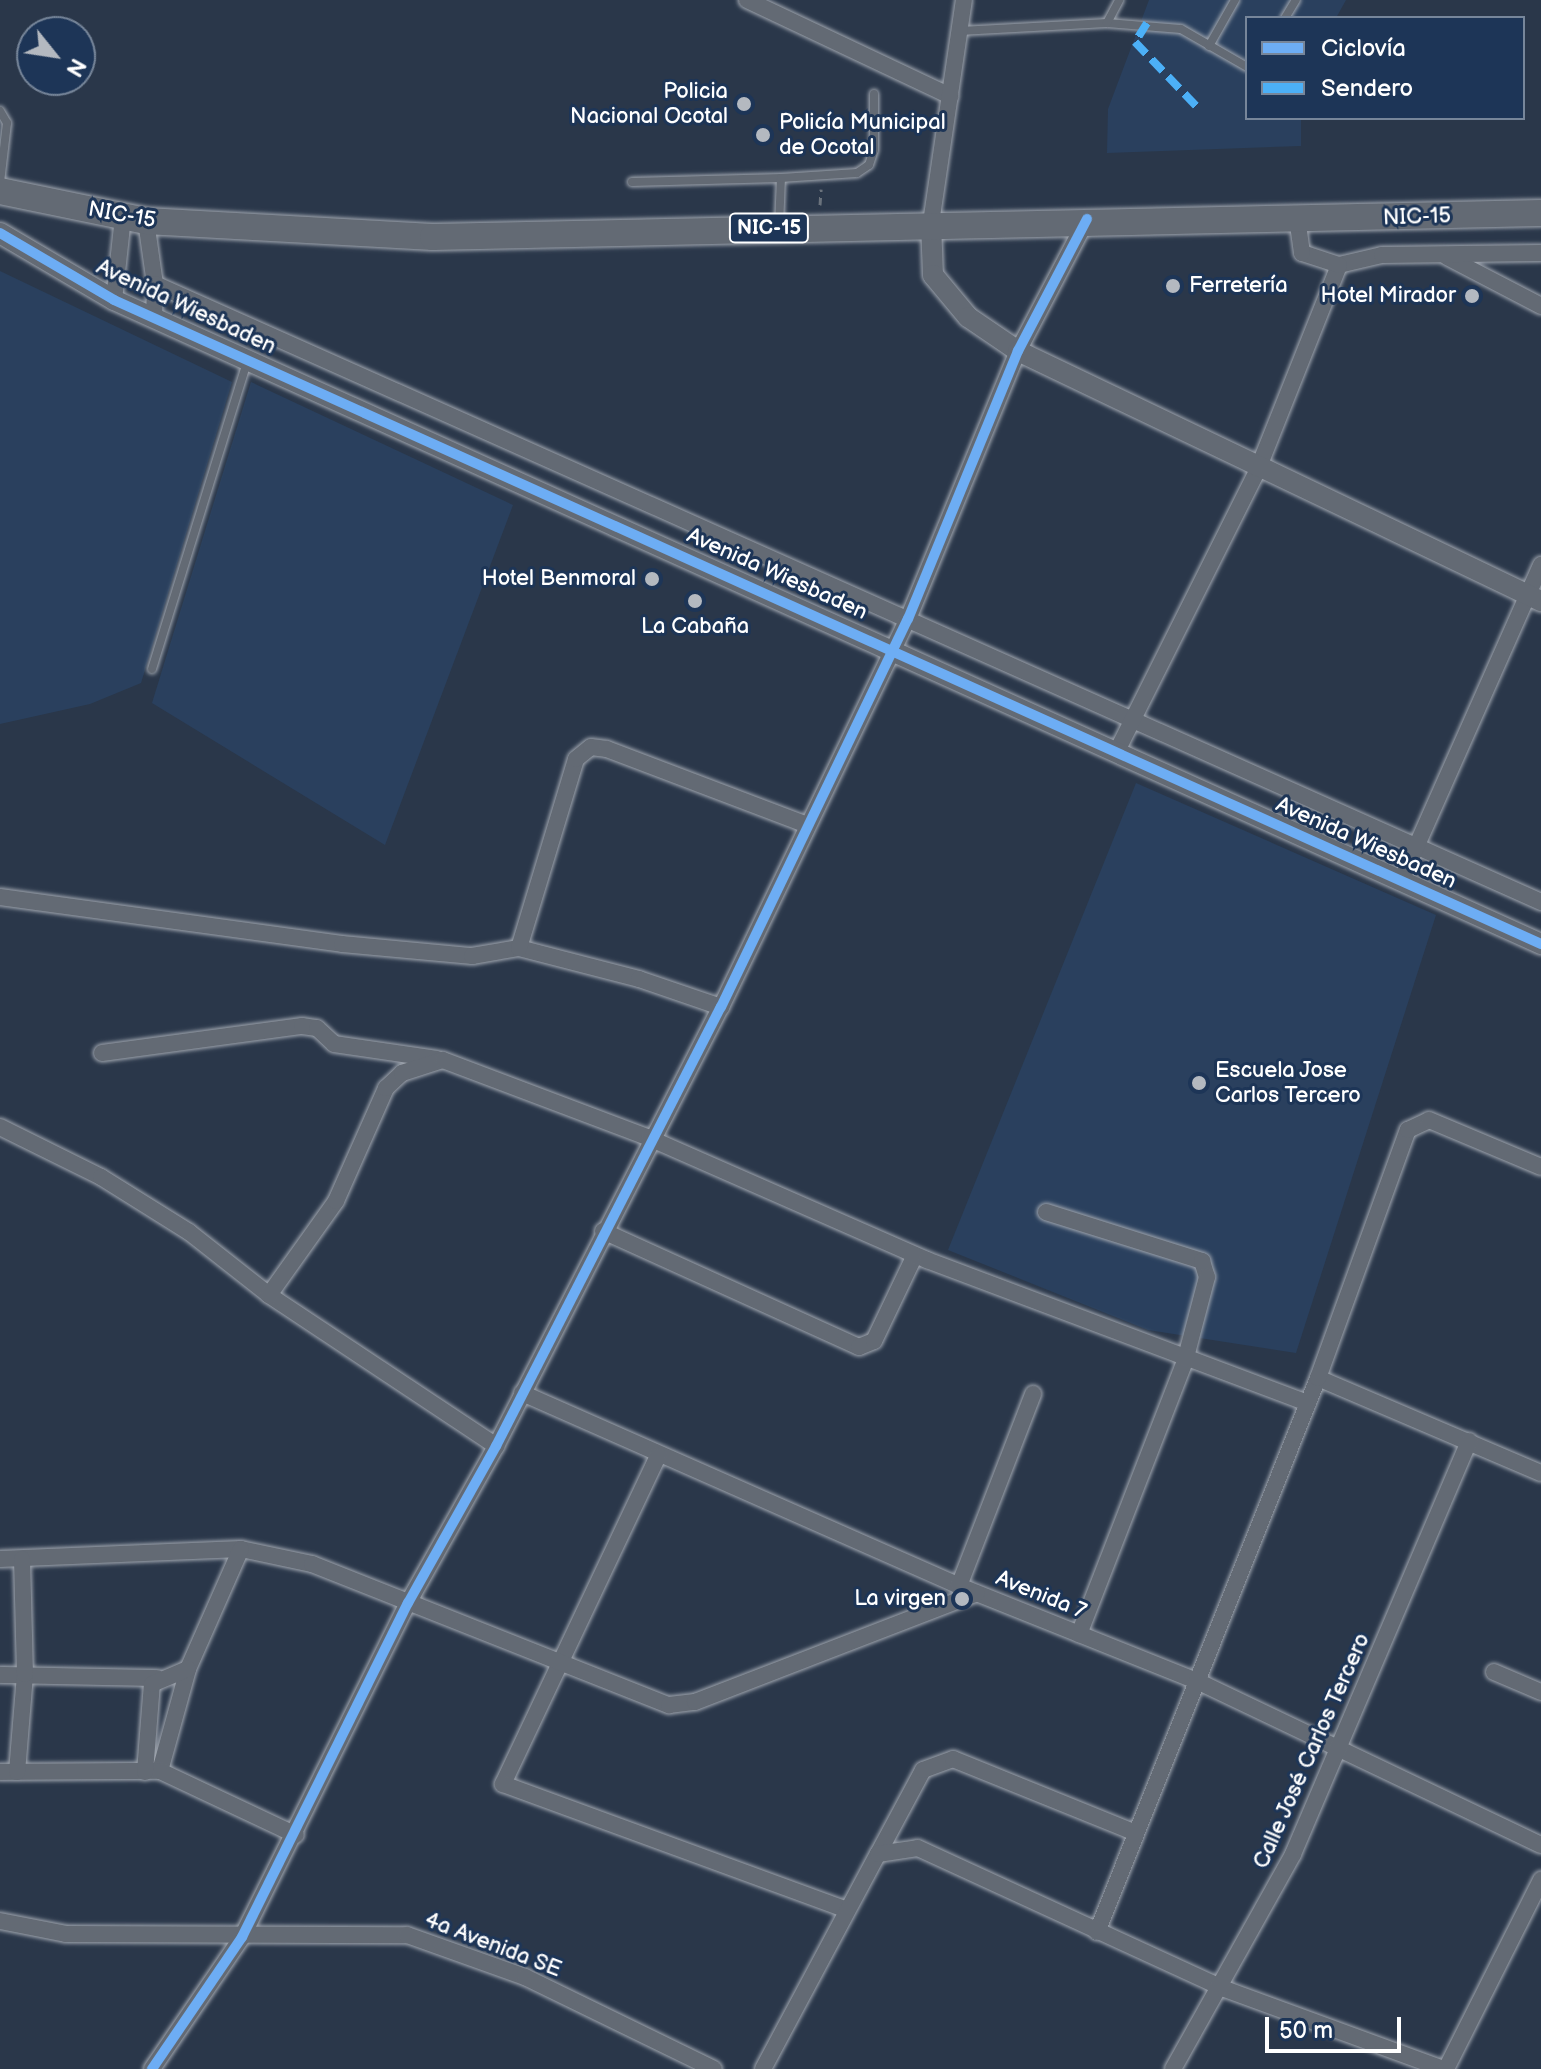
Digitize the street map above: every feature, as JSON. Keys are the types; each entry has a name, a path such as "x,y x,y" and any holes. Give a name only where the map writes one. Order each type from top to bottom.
{"highway":[{"name":"NIC-15","path":"0,191 134,219 433,237 1087,219 1297,219 1541,213"}],"street":[{"path":"747,0 950,96"},
{"path":"964,0 931,223 933,275 968,317 1018,351 1258,469 1535,598"},
{"path":"114,300 134,219"},
{"name":"Avenida Wiesbaden","path":"134,219 155,284 1541,902"},
{"path":"152,2069 242,1937 296,1835 408,1603 496,1446 649,1138 721,1007 908,619 1018,351 1087,219"},
{"path":"1297,219 1302,253 1339,265 1382,255 1541,253"},
{"name":"Avenida Wiesbaden","path":"0,233 114,300 893,648 1116,753 1541,944"},
{"path":"1446,256 1541,306"},
{"path":"1116,753 1258,469 1339,265"},
{"path":"154,317 155,284"},
{"path":"1401,881 1535,598 1541,565"},
{"path":"519,948 576,759 591,747 607,749 807,825"},
{"path":"0,897 342,944 472,956 519,948 639,979 721,1007"},
{"path":"102,1053 302,1026 317,1028 334,1044 443,1060 649,1138 915,1255 1185,1361 1308,1403"},
{"path":"269,1295 336,1201 386,1088 402,1073 443,1060"},
{"path":"1097,1932 1318,1378 1408,1130 1429,1120 1541,1167"},
{"path":"0,1127 101,1177 189,1232 269,1295 496,1446"},
{"path":"1046,1212 1202,1261 1207,1277 1185,1361 1079,1634"},
{"path":"603,1231 859,1347 874,1341 915,1255"},
{"path":"1318,1378 1541,1473"},
{"name":"Avenida 7","path":"522,1393 658,1456 959,1586 1197,1681 1342,1747 1541,1845"},
{"path":"959,1586 1033,1394"},
{"name":"Calle José Carlos Tercero","path":"1173,2069 1222,1988 1342,1747 1469,1441"},
{"path":"658,1456 503,1776 509,1790 844,1909"},
{"path":"153,1772 188,1669 241,1549"},
{"path":"0,1559 241,1549 312,1564 556,1664 661,1703 695,1702 977,1593"},
{"path":"22,1559 25,1674 9,1772 153,1772 296,1835"},
{"path":"0,1675 157,1678 188,1669"},
{"path":"1494,1672 1541,1692"},
{"path":"153,1772 152,1684 157,1678"},
{"path":"763,2069 844,1909 923,1770 953,1759 1136,1833"},
{"path":"878,1854 918,1848 1222,1988 1444,2069 1541,1880"},
{"name":"4a Avenida SE","path":"0,1921 66,1934 242,1937 407,1935 525,1977 714,2069"}],"lane":[{"path":"1107,23 1119,0"},
{"path":"1209,46 1235,0"},
{"path":"960,31 1107,23 1181,29 1245,66"},
{"path":"632,182 857,173 869,165 874,150 874,94"},
{"path":"0,111 7,123 0,183"},
{"path":"779,227 781,178"},
{"path":"152,669 248,358"}],"path":[{"path":"819,226 821,173"}],"shaded area":[{"path":"1149,0 1346,0 1337,16 1245,16 1245,120 1301,120 1301,146 1107,153 1108,109"},
{"path":"0,271 232,382 141,683 90,704 0,724"},
{"path":"251,382 513,505 385,845 152,703"},
{"name":"Escuela Jose Carlos Tercero","path":"1136,783 1436,915 1296,1353 1148,1330 948,1250"}],"marked path":[{"path":"1147,23 1135,42 1199,109"}],"cycle path":[{"path":"152,2069 242,1937 408,1603 496,1446 721,1007 908,619 1018,351 1087,219"},
{"path":"0,233 114,300 1541,944"}],"place":[{"name":"Policia Nacional Ocotal","path":"744,104"},
{"name":"Policía Municipal de Ocotal","path":"763,135"},
{"name":"Ferretería","path":"1173,286"},
{"name":"Hotel Mirador","path":"1472,296"},
{"name":"Hotel Benmoral","path":"652,579"},
{"name":"La Cabaña","path":"695,601"},
{"name":"Escuela Jose Carlos Tercero","path":"1199,1083"},
{"name":"La virgen","path":"962,1599"}]}
